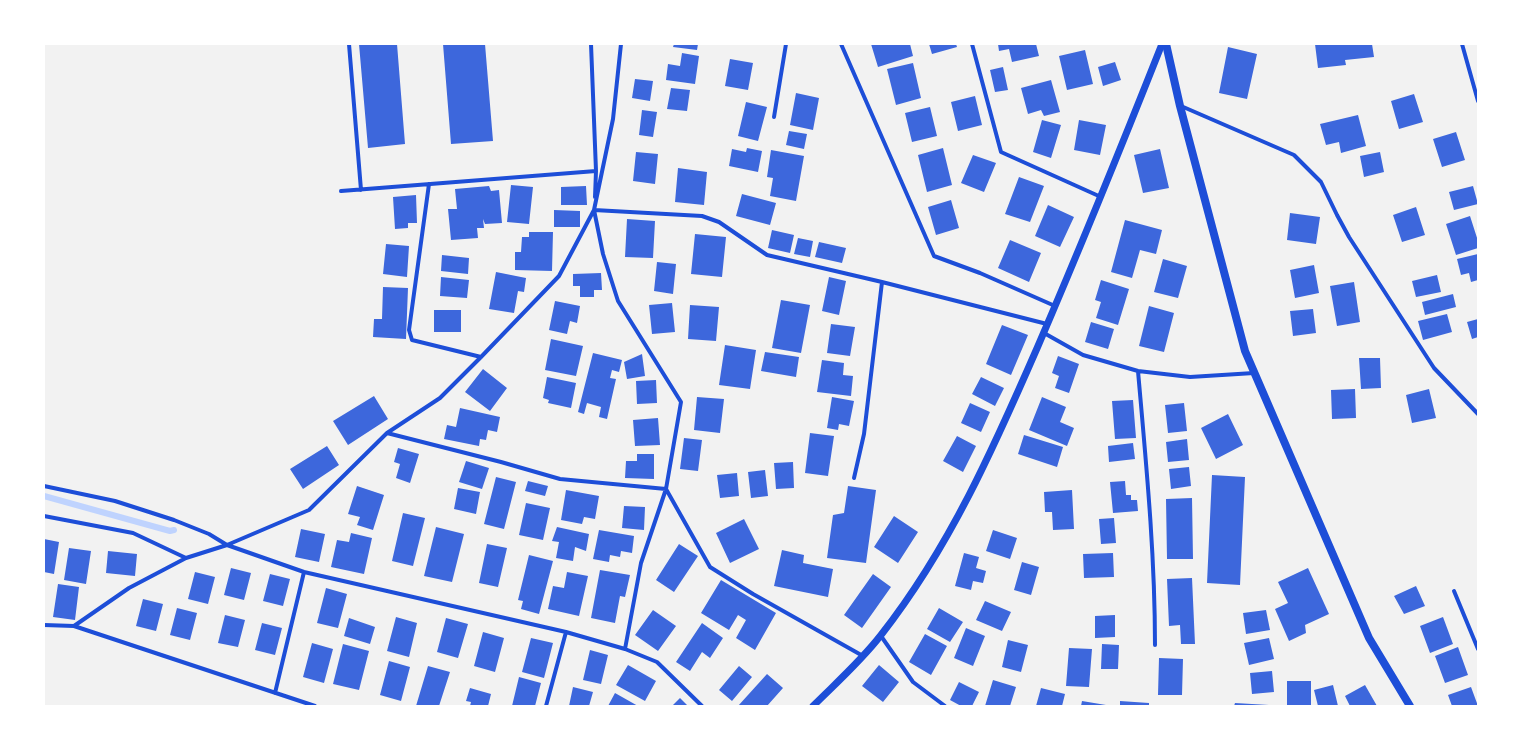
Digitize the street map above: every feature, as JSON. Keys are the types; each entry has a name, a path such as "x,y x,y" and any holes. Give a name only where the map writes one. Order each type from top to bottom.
{"main road":[{"path":"1166,44 1180,106 1245,351 1369,638 1410,706"}],"street":[{"path":"349,44 361,190"},
{"path":"591,44 596,171 594,210 603,254 618,301 681,402 666,490 641,563 625,649"},
{"path":"74,626 128,588 186,558 227,545 309,510 387,433 440,398 481,358 559,276 594,210 613,119 620,44"},
{"path":"774,117 786,44"},
{"path":"841,44 934,256 980,272 1055,306"},
{"path":"972,44 1001,152 1101,197"},
{"path":"813,706 864,656 881,636 922,579 973,489 1000,434 1044,333 1101,197 1162,44"},
{"path":"1462,44 1478,101"},
{"path":"1180,106 1294,155 1320,182 1349,237 1434,368 1478,414"},
{"path":"341,191 596,171"},
{"path":"429,184 409,330 412,340 481,358"},
{"path":"594,210 702,216 719,222 767,255 882,282 1047,324"},
{"path":"854,478 864,434 882,282"},
{"path":"1044,333 1083,355 1138,371 1190,376 1255,373"},
{"path":"1138,371 1150,502 1155,609 1155,645"},
{"path":"387,433 501,462 560,479 666,490"},
{"path":"44,486 115,501 174,520 209,534 227,545 304,572 566,632 625,649 657,662 702,706"},
{"path":"666,490 710,567 753,594 864,656"},
{"path":"44,516 133,533 186,558"},
{"path":"274,693 304,572"},
{"path":"1454,591 1478,649"},
{"path":"44,625 74,626 315,706"},
{"path":"546,706 566,632"},
{"path":"881,636 913,682 945,706"}],"building":[{"path":"359,44 397,44 405,144 368,148"},
{"path":"443,44 485,44 493,141 451,144"},
{"path":"674,44 698,44 697,50 673,47"},
{"path":"871,44 910,44 913,56 878,67"},
{"path":"929,44 956,44 957,47 932,54"},
{"path":"998,44 1036,44 1039,56 1012,62 1009,49 999,51"},
{"path":"1315,44 1372,44 1374,57 1345,60 1346,65 1318,68"},
{"path":"1228,47 1257,54 1247,99 1219,93"},
{"path":"1085,50 1093,84 1067,90 1059,56"},
{"path":"682,53 699,56 695,84 666,80 668,64 680,66"},
{"path":"730,59 753,63 748,90 725,86"},
{"path":"1115,62 1121,80 1103,86 1098,67"},
{"path":"913,63 921,98 896,105 887,69"},
{"path":"1003,67 1008,90 995,92 990,70"},
{"path":"635,79 653,81 650,101 632,98"},
{"path":"1051,80 1060,112 1044,116 1041,110 1028,114 1021,88"},
{"path":"671,88 690,90 687,111 667,109"},
{"path":"796,93 819,98 813,130 790,125"},
{"path":"1414,94 1423,122 1399,129 1391,101"},
{"path":"975,96 982,125 958,131 951,102"},
{"path":"746,102 767,107 758,141 738,136"},
{"path":"930,107 937,136 912,142 905,113"},
{"path":"642,110 657,112 653,137 639,135"},
{"path":"1358,115 1366,146 1341,153 1339,142 1326,145 1320,124"},
{"path":"1042,120 1061,125 1051,158 1033,152"},
{"path":"1079,120 1106,125 1100,155 1074,150"},
{"path":"789,131 807,134 804,149 786,145"},
{"path":"1456,132 1465,160 1442,167 1433,139"},
{"path":"747,148 762,151 758,172 729,166 732,149 746,152"},
{"path":"943,148 952,185 927,192 918,155"},
{"path":"1160,149 1169,188 1143,193 1134,155"},
{"path":"771,150 804,156 796,201 770,196 773,178 767,177"},
{"path":"636,152 658,154 655,184 633,181"},
{"path":"1380,152 1384,172 1364,177 1360,156"},
{"path":"973,155 996,163 984,192 961,183"},
{"path":"678,168 707,172 704,205 675,202"},
{"path":"1019,177 1044,186 1030,222 1005,214"},
{"path":"511,185 533,187 529,224 507,222"},
{"path":"489,186 491,191 499,190 502,223 485,224 483,219 484,228 477,228 478,238 451,240 448,209 457,209 455,189"},
{"path":"586,186 587,205 561,205 561,187"},
{"path":"1473,186 1478,204 1454,210 1449,192"},
{"path":"742,194 776,203 770,225 736,216"},
{"path":"416,195 417,223 408,223 408,228 395,229 393,197"},
{"path":"951,200 959,228 936,235 928,207"},
{"path":"1048,205 1074,217 1060,247 1035,236"},
{"path":"1416,207 1425,235 1402,242 1393,215"},
{"path":"554,210 580,211 580,227 554,227"},
{"path":"1290,213 1320,217 1316,244 1287,240"},
{"path":"1470,216 1478,241 1478,248 1456,255 1446,224"},
{"path":"627,219 655,221 653,258 625,257"},
{"path":"1125,220 1162,230 1156,254 1140,250 1132,278 1111,272"},
{"path":"772,230 794,235 790,253 768,248"},
{"path":"529,232 553,232 552,271 515,270 515,252 521,252 522,237 529,237"},
{"path":"695,234 726,237 722,277 691,274"},
{"path":"798,238 813,241 810,257 794,254"},
{"path":"1010,240 1041,253 1029,282 998,268"},
{"path":"819,242 846,248 842,263 815,257"},
{"path":"386,244 409,246 407,277 383,274"},
{"path":"1478,254 1478,280 1471,282 1469,273 1461,275 1457,259"},
{"path":"442,255 469,258 468,274 441,271"},
{"path":"1163,259 1187,266 1178,298 1154,292"},
{"path":"657,262 676,264 673,294 654,291"},
{"path":"1314,265 1319,293 1295,298 1290,270"},
{"path":"496,272 526,278 524,292 518,291 514,313 489,309"},
{"path":"601,273 602,290 594,290 594,297 580,297 580,286 573,286 573,274"},
{"path":"1437,275 1441,292 1416,297 1412,281"},
{"path":"441,277 469,280 467,298 440,296"},
{"path":"829,277 846,281 839,315 822,311"},
{"path":"1101,280 1129,289 1118,325 1096,318 1101,302 1095,300"},
{"path":"1354,282 1360,322 1337,326 1330,286"},
{"path":"383,287 408,288 406,339 373,337 374,319 382,319"},
{"path":"1453,294 1456,307 1425,315 1422,302"},
{"path":"781,300 810,305 801,353 772,348"},
{"path":"555,301 580,306 577,323 570,321 567,334 549,330"},
{"path":"672,303 675,332 652,334 649,305"},
{"path":"690,305 719,307 716,341 688,339"},
{"path":"1149,306 1174,313 1164,352 1139,346"},
{"path":"1313,309 1316,333 1293,336 1290,311"},
{"path":"434,310 461,310 461,332 434,332"},
{"path":"1447,314 1452,332 1423,340 1418,321"},
{"path":"1478,319 1478,337 1472,339 1467,322"},
{"path":"1091,322 1114,329 1108,349 1085,342"},
{"path":"831,324 855,327 850,356 827,353"},
{"path":"1002,325 1028,335 1011,375 986,364"},
{"path":"551,339 583,346 576,376 545,370"},
{"path":"725,345 756,350 750,389 719,385"},
{"path":"765,352 799,357 796,377 761,371"},
{"path":"593,353 622,360 619,372 612,370 610,378 616,379 607,419 599,417 601,407 587,403 584,414 578,412"},
{"path":"642,354 645,376 627,379 624,362"},
{"path":"1058,356 1079,364 1069,393 1055,388 1059,376 1052,373"},
{"path":"1359,358 1380,358 1381,388 1361,389"},
{"path":"822,360 844,363 843,375 853,376 851,396 817,392"},
{"path":"483,369 507,388 490,411 465,392"},
{"path":"547,377 576,383 571,408 548,403 549,400 543,398"},
{"path":"981,377 1004,388 995,406 972,394"},
{"path":"656,380 657,403 637,404 636,381"},
{"path":"1355,389 1356,418 1332,419 1331,390"},
{"path":"1429,389 1436,418 1412,423 1406,395"},
{"path":"374,396 388,419 348,445 333,421"},
{"path":"697,397 724,399 720,433 694,430"},
{"path":"832,397 854,401 849,426 839,424 838,430 827,428"},
{"path":"1042,397 1066,407 1060,422 1074,428 1067,446 1029,430"},
{"path":"1133,400 1136,438 1115,439 1112,401"},
{"path":"970,403 990,412 981,432 961,423"},
{"path":"1184,403 1187,431 1168,433 1165,405"},
{"path":"460,408 500,417 497,432 488,430 486,440 480,439 479,446 444,439 447,425 456,427"},
{"path":"1228,414 1243,445 1216,459 1201,428"},
{"path":"658,418 660,445 635,446 633,420"},
{"path":"810,433 834,436 828,476 805,473"},
{"path":"1024,435 1063,447 1057,467 1018,454"},
{"path":"957,436 976,446 963,472 943,461"},
{"path":"684,438 702,440 698,471 680,469"},
{"path":"1187,439 1189,460 1168,462 1166,442"},
{"path":"1133,443 1135,459 1109,462 1108,446"},
{"path":"327,446 339,465 303,489 290,469"},
{"path":"398,448 419,454 410,483 396,478 400,464 394,462"},
{"path":"637,454 654,454 654,479 625,478 626,461 637,461"},
{"path":"466,461 489,468 482,489 459,482"},
{"path":"793,462 794,488 776,489 774,463"},
{"path":"1189,467 1191,486 1171,489 1169,469"},
{"path":"765,470 768,496 751,498 748,472"},
{"path":"737,473 739,496 720,498 717,475"},
{"path":"1212,475 1245,477 1240,585 1207,583"},
{"path":"496,477 516,482 504,529 484,524"},
{"path":"528,481 548,486 545,496 525,491"},
{"path":"1125,481 1126,495 1131,495 1131,500 1137,500 1138,511 1113,513 1110,482"},
{"path":"357,486 384,495 373,530 357,525 360,517 348,514"},
{"path":"848,486 876,490 866,563 827,558 833,515 844,513"},
{"path":"458,488 480,492 476,514 454,509"},
{"path":"566,490 599,496 595,519 584,517 582,524 561,520"},
{"path":"1072,490 1074,529 1053,530 1052,512 1045,512 1044,492"},
{"path":"1192,498 1193,559 1167,559 1166,499"},
{"path":"526,503 550,508 543,540 519,535"},
{"path":"624,506 645,507 644,530 622,528"},
{"path":"403,513 425,518 413,566 392,561"},
{"path":"894,516 918,532 898,563 874,547"},
{"path":"1114,518 1116,543 1101,544 1099,519"},
{"path":"744,519 759,549 730,563 716,533"},
{"path":"436,527 464,534 452,582 424,576"},
{"path":"557,527 589,534 586,551 575,547 573,561 556,558 559,542 552,541"},
{"path":"301,529 325,534 319,562 295,557"},
{"path":"599,530 634,536 632,553 621,551 620,557 610,555 609,562 593,559"},
{"path":"993,530 1017,538 1010,559 986,551"},
{"path":"351,533 372,538 364,574 331,567 337,540 349,542"},
{"path":"44,539 59,542 54,574 44,572"},
{"path":"487,544 507,548 498,587 479,583"},
{"path":"679,544 698,556 674,592 656,580"},
{"path":"69,548 91,551 86,584 64,580"},
{"path":"782,550 804,555 803,563 833,569 828,597 774,586"},
{"path":"108,551 137,554 135,576 106,573"},
{"path":"964,553 979,557 976,568 986,571 983,583 973,581 971,590 955,586"},
{"path":"1113,553 1114,577 1084,578 1083,554"},
{"path":"529,555 553,561 539,614 521,609 523,601 518,600"},
{"path":"1022,562 1039,567 1031,595 1014,590"},
{"path":"231,568 251,573 244,600 224,595"},
{"path":"1308,568 1329,614 1305,625 1306,633 1289,641 1275,609 1288,603 1278,582"},
{"path":"600,570 630,575 625,597 620,596 615,623 591,618"},
{"path":"195,572 215,577 208,604 188,599"},
{"path":"567,572 588,576 579,616 548,609 553,586 564,588"},
{"path":"270,574 290,579 283,606 263,601"},
{"path":"873,574 891,587 862,628 844,615"},
{"path":"1192,578 1195,644 1181,644 1180,625 1169,626 1167,579"},
{"path":"721,580 776,613 755,650 736,638 746,620 738,615 729,630 701,613"},
{"path":"58,584 79,587 75,620 53,617"},
{"path":"1416,586 1425,606 1404,614 1394,596"},
{"path":"326,588 347,594 338,628 317,623"},
{"path":"143,599 163,604 156,631 136,626"},
{"path":"985,601 1011,612 1002,631 976,620"},
{"path":"177,608 197,613 190,640 170,635"},
{"path":"939,608 963,622 950,642 927,629"},
{"path":"653,610 676,626 658,651 635,635"},
{"path":"1266,610 1270,630 1246,634 1243,613"},
{"path":"225,615 245,620 238,647 218,643"},
{"path":"1115,615 1115,637 1095,638 1095,616"},
{"path":"396,617 417,623 409,657 387,651"},
{"path":"1443,617 1453,644 1430,653 1420,626"},
{"path":"349,618 375,627 370,644 344,636"},
{"path":"446,618 468,624 458,658 437,652"},
{"path":"262,623 282,628 275,655 255,650"},
{"path":"702,623 723,638 710,658 702,652 690,671 676,662"},
{"path":"966,628 985,636 973,666 954,658"},
{"path":"483,632 504,638 495,672 474,666"},
{"path":"925,634 947,646 931,675 909,662"},
{"path":"531,638 553,643 544,678 522,672"},
{"path":"1269,638 1274,659 1249,665 1244,643"},
{"path":"1008,640 1028,645 1021,672 1002,667"},
{"path":"312,643 333,649 324,683 303,677"},
{"path":"343,644 369,651 359,690 333,684"},
{"path":"1102,644 1119,645 1118,669 1101,669"},
{"path":"1458,647 1468,675 1445,683 1435,656"},
{"path":"1069,648 1092,649 1089,687 1066,686"},
{"path":"590,650 608,655 601,684 583,680"},
{"path":"1159,658 1183,659 1182,695 1158,695"},
{"path":"389,661 410,667 401,701 380,695"},
{"path":"628,665 656,681 645,701 616,685"},
{"path":"879,665 899,682 883,702 862,686"},
{"path":"428,666 450,672 439,706 416,706"},
{"path":"739,666 752,677 732,701 719,690"},
{"path":"1272,671 1274,692 1252,694 1250,673"},
{"path":"767,674 783,688 767,706 738,706"},
{"path":"519,677 541,683 535,706 512,706"},
{"path":"993,680 1016,687 1010,706 985,706"},
{"path":"1287,681 1311,681 1311,706 1287,706"},
{"path":"959,682 979,692 972,706 961,706 950,700"},
{"path":"1333,685 1338,706 1318,706 1314,690"},
{"path":"1365,685 1377,706 1350,706 1345,696"},
{"path":"573,687 593,692 589,706 569,706"},
{"path":"1471,687 1478,706 1452,706 1448,695"},
{"path":"470,688 491,694 488,706 470,706 471,702 466,701"},
{"path":"1041,688 1065,694 1062,706 1036,706"},
{"path":"615,693 638,706 608,706"},
{"path":"680,698 688,706 672,706"},
{"path":"1082,701 1106,705 1106,706 1081,706"},
{"path":"1120,701 1149,703 1149,706 1120,706"},
{"path":"1235,703 1269,705 1269,706 1234,706"}],"waterway":[{"path":"44,496 170,531 174,530"}]}
